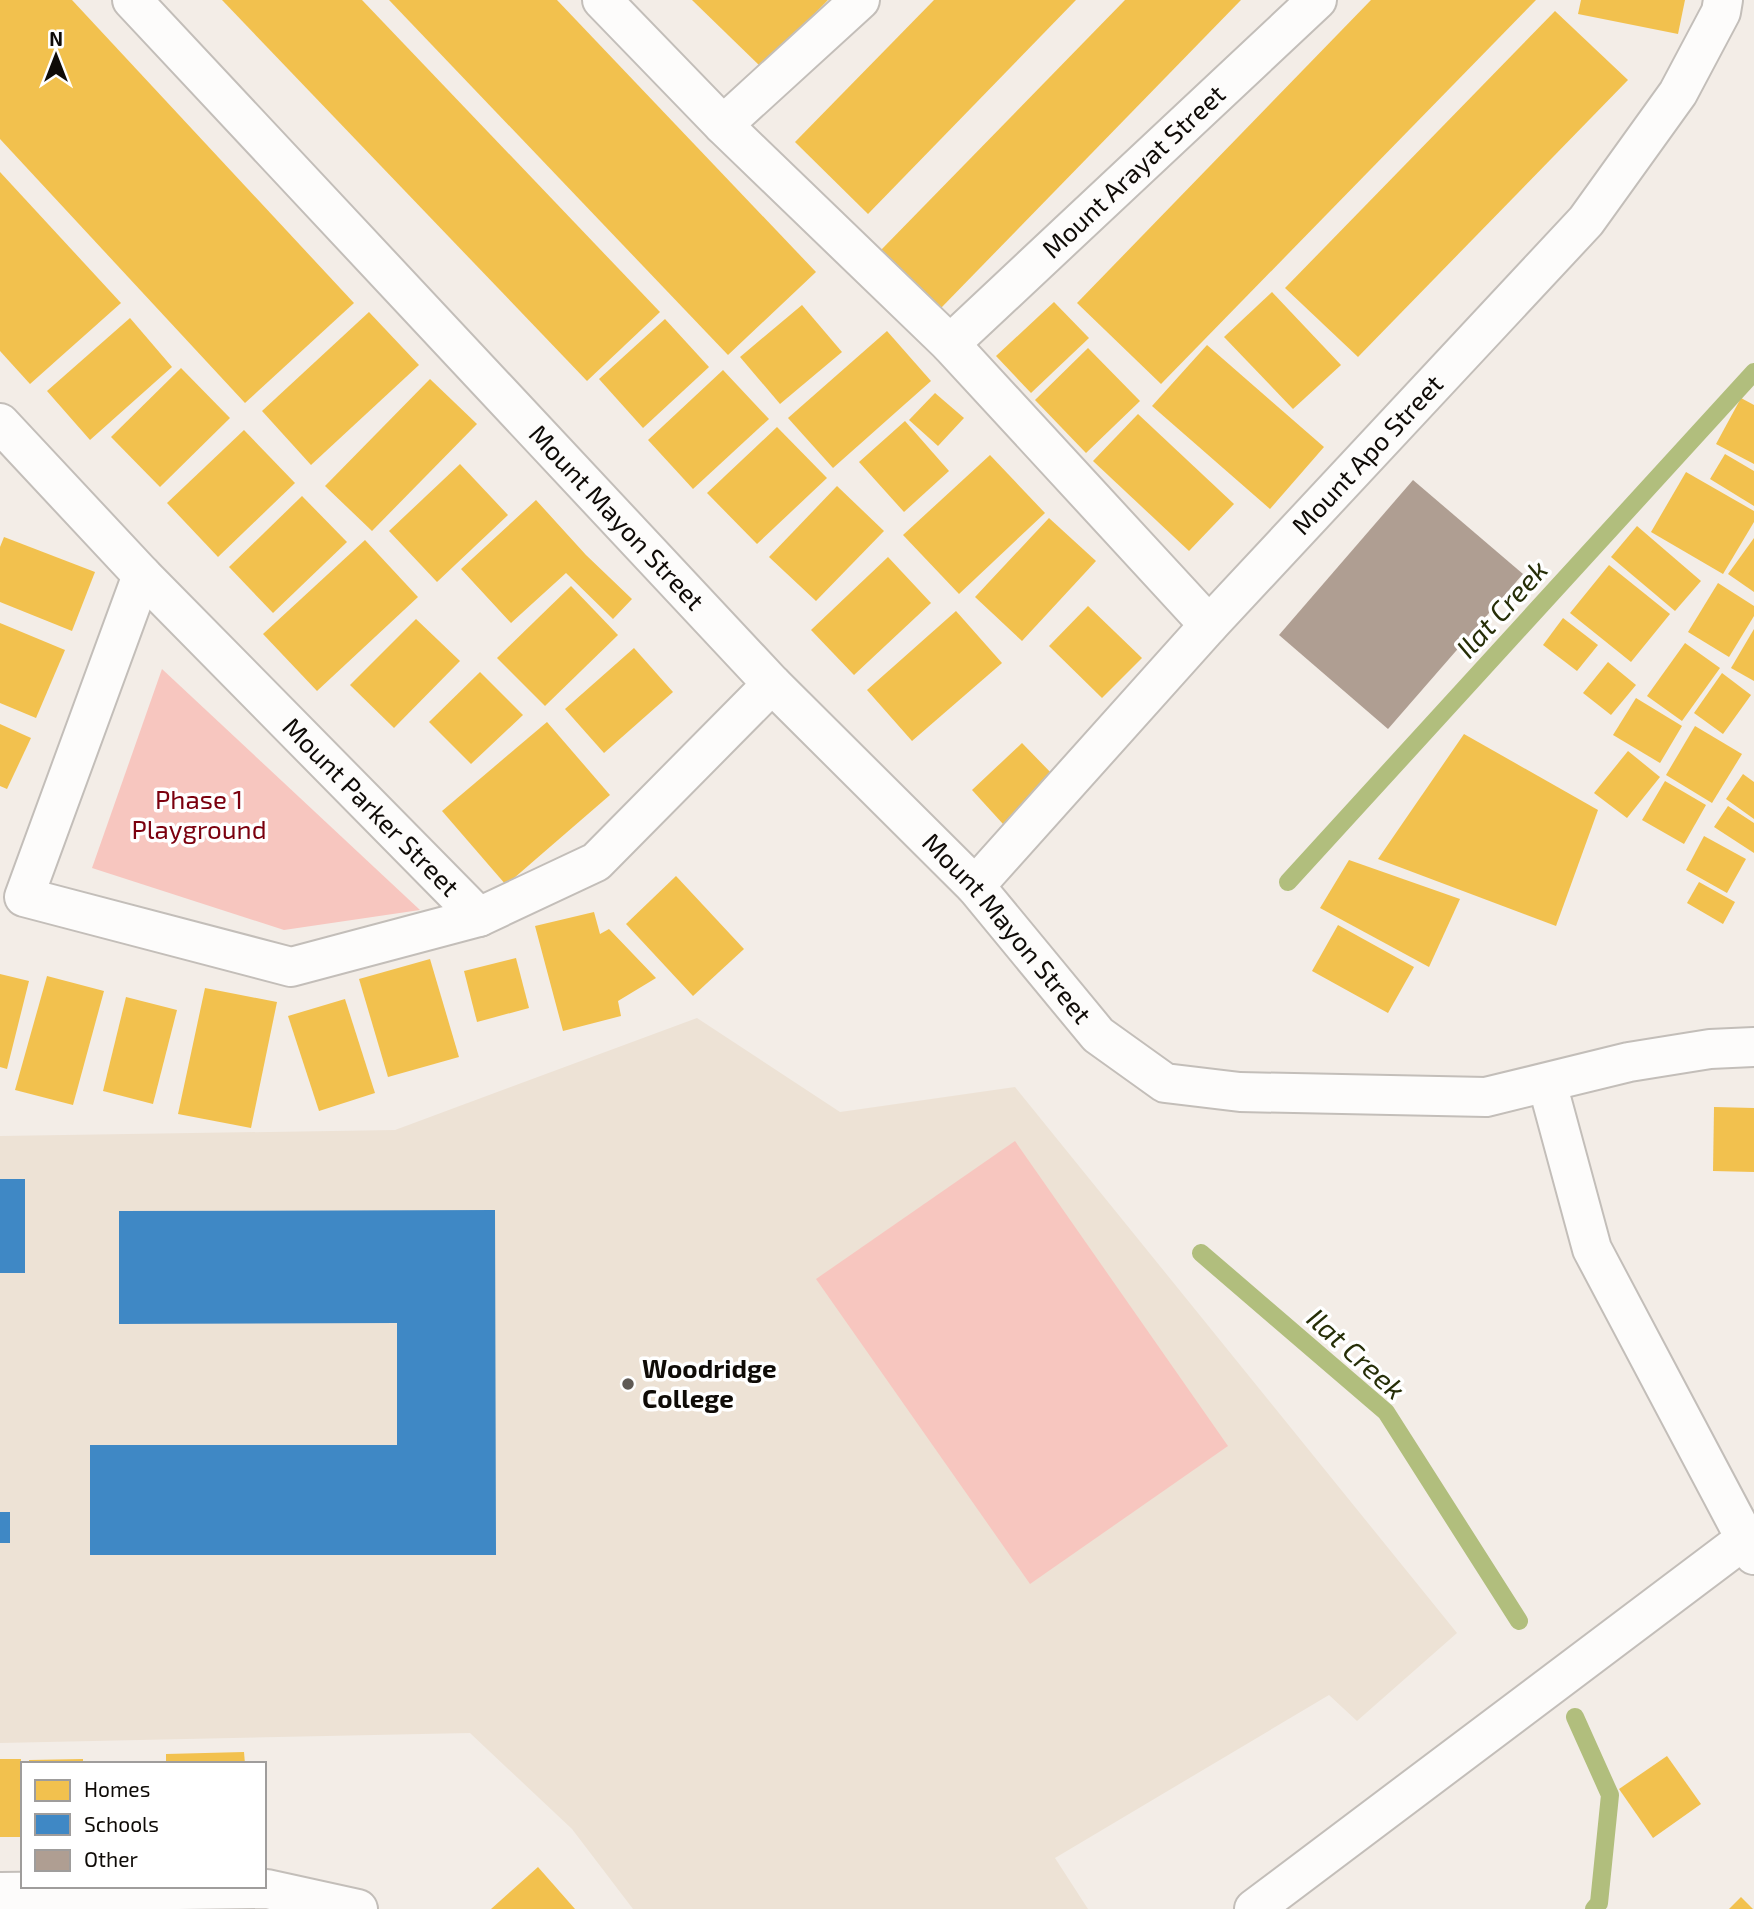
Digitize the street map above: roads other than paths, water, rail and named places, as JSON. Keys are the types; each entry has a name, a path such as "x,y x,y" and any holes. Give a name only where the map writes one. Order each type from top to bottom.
{"street":[{"name":"Mount Mayon Street","path":"132,0 772,684 975,886 1098,1035 1165,1083 1240,1092 1486,1097 1629,1062 1710,1049 1754,1047"},
{"path":"602,0 723,125 950,344 1209,625"},
{"path":"723,125 860,0"},
{"name":"Mount Arayat Street","path":"950,344 1317,0"},
{"name":"Mount Apo Street","path":"975,886 1209,625 1586,221 1678,93 1721,12 1723,0"},
{"name":"Mount Parker Street","path":"0,424 142,575 479,917 596,862 772,684"},
{"path":"142,575 24,897 290,967 479,917"},
{"path":"1254,1909 1751,1544 1592,1249 1547,1083"},
{"path":"0,1892 267,1889 358,1909"}],"waterway":[{"name":"Ilat Creek","path":"1288,882 1754,372"},
{"name":"Ilat Creek","path":"1201,1253 1386,1412 1519,1621"},
{"name":"Ilat Creek","path":"1575,1717 1610,1795 1599,1903 1594,1909"}],"place":[{"name":"Woodridge College","path":"628,1384"}],"park label":[{"name":"Phase 1 Playground","path":"199,815"}]}
